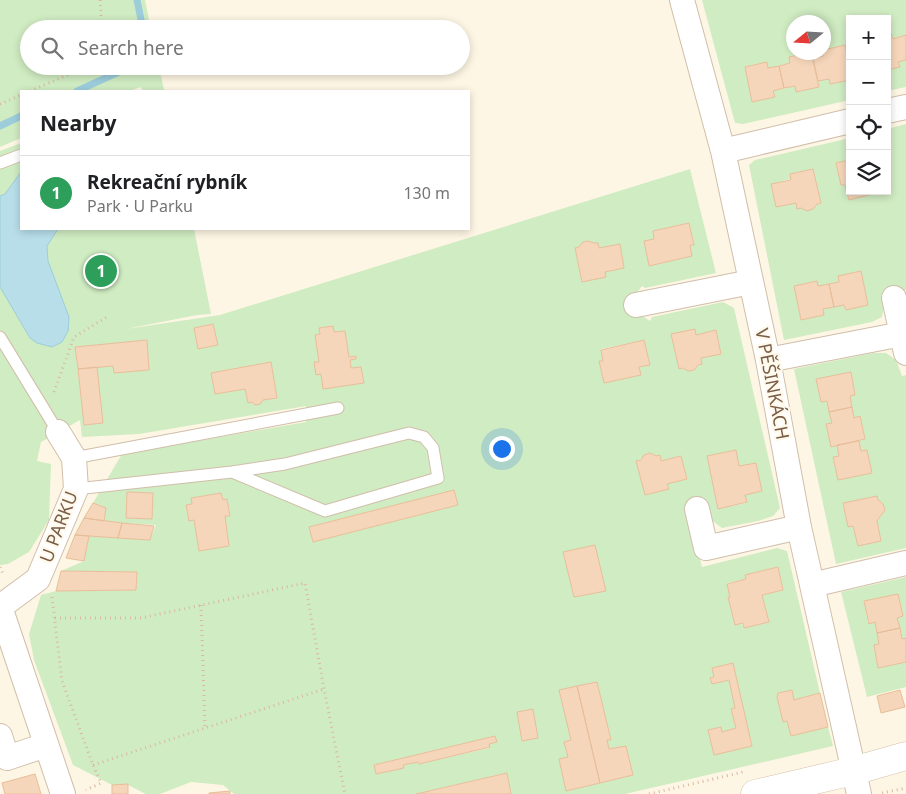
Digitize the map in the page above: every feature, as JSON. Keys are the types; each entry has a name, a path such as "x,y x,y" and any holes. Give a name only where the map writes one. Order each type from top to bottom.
{"main road":[{"path":"755,794 856,782 906,756"}],"street":[{"name":"V PĚŠINKÁCH","path":"682,0 724,151 768,360 799,527 856,782"},
{"path":"891,110 906,107"},
{"path":"724,151 846,121"},
{"path":"636,305 751,282"},
{"path":"768,360 904,343 894,298"},
{"name":"U PARKU","path":"52,423 74,458 76,489 38,579 0,607 46,745 74,792"},
{"path":"696,509 706,548 799,527"},
{"path":"812,585 906,563"},
{"path":"0,736 6,758 46,745"}],"lane":[{"path":"0,163 20,154"},
{"path":"0,337 52,423"},
{"path":"74,458 338,408"},
{"path":"76,489 232,472 285,464 409,433 424,437 433,448 438,478 326,511 232,472"}],"path":[{"path":"100,0 101,20"},
{"path":"32,90 68,75"},
{"path":"0,104 20,95"},
{"path":"52,423 74,337 106,317"},
{"path":"38,579 52,594 62,681 101,783 74,792"},
{"path":"54,618 141,618 305,582 345,794"},
{"path":"201,605 205,728"},
{"path":"93,765 324,689"},
{"path":"880,794 906,788"}],"green space":[{"path":"0,0 145,0 149,20 20,20 20,75 161,75 164,90 143,90 140,87 132,90 20,90 20,138 0,147"},
{"path":"702,0 906,0 906,35 893,39 891,15 846,15 846,49 845,45 831,48 831,15 786,15 786,60 790,60 790,63 768,68 767,62 745,67 752,101 774,96 773,91 795,86 819,87 818,81 829,79 830,84 846,81 846,101 743,124 735,123"},
{"path":"906,60 906,87 891,90 891,69 900,67 898,62"},
{"path":"906,124 906,290 886,294 882,317 872,322 784,340 749,165 755,160 846,139 846,161 836,163 841,185 845,185 846,195 849,199 868,195 891,195 891,128","holes":["813,169 821,203 817,204 813,209 807,210 796,203 776,207 771,184 791,179 790,174","861,271 868,305 846,310 844,305 823,309 824,315 802,320 794,286 816,281 818,286 839,282 839,276"]},
{"path":"20,143 20,230 194,230 211,314 126,329 220,315 690,169 716,273 645,288 642,286 630,302 633,310 650,321 652,317 723,302 734,308 780,508 773,516 722,528 710,519 688,510 702,567 777,548 787,551 820,693 794,700 792,691 779,693 777,697 783,721 787,721 791,736 828,727 833,746 625,794 511,794 506,773 416,794 234,794 223,785 191,782 160,794 146,794 128,785 112,785 73,765 34,660 29,634 41,595 56,591 136,590 137,572 61,571 84,561 89,536 150,540 156,525 104,521 106,508 93,503 122,454 306,422 306,406 139,434 82,437 80,420 41,442 37,461 51,464 49,520 29,552 8,564 0,565 0,151","holes":["689,223 694,244 690,245 692,256 649,266 644,242 654,239 653,231","588,241 598,243 599,248 619,244 624,267 605,272 605,277 582,282 575,248 579,247 583,242","213,324 218,345 198,349 194,328","333,326 334,332 345,331 349,357 355,356 356,358 350,360 351,368 361,367 364,383 323,389 321,374 316,374 314,362 319,362 315,335 320,334 319,328","716,331 721,354 701,358 702,364 688,371 683,368 679,369 671,334 696,335","147,340 149,370 114,373 113,366 97,367 102,423 84,425 75,347","644,340 650,364 639,367 640,375 604,383 599,362 603,361 601,349","271,362 277,398 263,400 260,404 255,405 252,402 248,403 245,389 215,394 211,373","735,450 739,466 756,463 762,491 745,495 746,503 718,509 707,456","650,453 656,456 660,455 661,461 681,456 687,479 667,484 668,489 645,495 637,461","454,490 458,505 313,542 309,527","127,492 153,493 127,518","221,493 223,500 227,500 230,515 225,516 229,546 199,551 194,520 189,521 186,505 192,504 191,498","595,546 605,591 574,597 563,552","778,567 783,590 762,595 769,622 744,628 729,597 727,583 746,579 746,575","732,663 752,745 709,730 721,727 722,732 736,728 731,709 735,708 729,680 712,683 710,678 714,677 712,668","597,682 611,739 607,740 609,749 626,746 633,775 567,791 559,759 568,757 564,742 571,740 559,691","533,710 538,737 522,740 517,712","495,736 497,742 489,744 489,748 419,764 418,762 403,765 404,768 376,774 374,765"]},
{"path":"873,353 886,353 896,360 902,376 906,375 906,548 836,564 794,369","holes":["851,372 855,395 850,396 854,418 860,416 865,439 859,441 861,451 867,450 872,473 838,480 833,458 839,456 837,445 831,446 826,424 832,423 827,401 821,402 817,379","878,500 883,504 885,510 877,521 881,541 858,546 853,526 848,527 843,503"]},
{"path":"906,577 906,638 902,639 897,618 903,616 898,594 864,601 868,623 875,622 879,644 874,646 878,668 906,662 906,687 867,697 841,592"}],"water":[{"path":"20,173 20,230 57,230 47,246 48,261 69,317 68,331 62,342 52,347 37,343 30,338 0,287 0,196 5,194"}],"building":[{"path":"891,33 893,39 906,35 906,60 898,62 900,67 891,69"},
{"path":"845,45 846,81 830,84 829,79 818,81 813,60 831,60 831,48"},
{"path":"790,60 813,60 819,87 796,92 795,86 784,88 779,66 790,63"},
{"path":"767,62 768,68 779,66 784,88 773,91 775,97 752,102 745,67"},
{"path":"846,161 846,189 845,185 841,185 836,163"},
{"path":"813,169 821,203 807,211 801,208 797,209 796,203 776,207 771,184 791,180 790,174"},
{"path":"848,195 868,195 849,200"},
{"path":"689,223 694,245 690,245 692,256 649,266 644,241 654,239 653,231"},
{"path":"588,241 598,243 599,248 620,244 624,268 605,272 606,277 582,282 575,248"},
{"path":"861,271 868,305 846,310 844,305 834,307 829,284 839,282 838,276"},
{"path":"817,281 818,286 829,284 834,307 823,309 824,315 801,320 794,286"},
{"path":"213,324 218,345 198,349 194,328"},
{"path":"333,326 334,332 345,331 349,357 356,356 356,359 350,360 351,368 361,367 364,383 323,389 321,374 316,375 314,362 319,362 315,335 320,334 319,328"},
{"path":"695,329 696,335 716,330 721,354 701,358 702,364 698,365 694,370 679,369 671,334"},
{"path":"147,340 149,370 114,373 113,366 78,369 75,347"},
{"path":"644,340 650,365 639,367 641,375 604,383 599,361 603,361 601,350"},
{"path":"271,362 277,398 263,400 260,404 255,405 252,402 248,403 245,389 215,394 211,373"},
{"path":"97,367 103,423 84,425 78,369"},
{"path":"851,372 855,395 850,396 852,407 829,412 827,401 821,402 816,379"},
{"path":"852,407 854,418 860,416 865,439 831,447 826,424 832,423 829,412"},
{"path":"859,441 861,451 867,450 872,473 838,480 833,457 839,456 837,445"},
{"path":"736,450 739,466 756,463 762,491 745,495 747,502 718,509 707,456"},
{"path":"650,453 656,456 660,455 661,461 681,456 687,479 667,484 669,489 645,495 636,461 641,460 644,455"},
{"path":"454,490 458,505 313,542 309,527"},
{"path":"127,492 153,493 152,519 126,518"},
{"path":"221,493 223,500 227,499 230,516 225,516 229,546 199,551 194,520 189,521 186,505 192,504 191,498"},
{"path":"877,496 885,510 877,521 881,541 858,546 853,526 848,527 843,503"},
{"path":"93,503 106,508 104,521 84,518"},
{"path":"84,518 122,523 118,538 75,535"},
{"path":"122,523 154,526 150,540 118,538"},
{"path":"75,535 89,536 84,561 66,558"},
{"path":"595,545 606,591 574,597 563,552"},
{"path":"778,567 783,590 762,595 769,622 744,628 743,623 735,625 728,597 730,597 727,584 746,579 745,575"},
{"path":"61,571 137,572 136,590 56,591"},
{"path":"898,594 903,616 897,618 900,628 877,633 875,622 869,624 864,601"},
{"path":"900,628 902,639 906,638 906,662 878,668 874,645 879,644 877,633"},
{"path":"733,663 752,746 714,755 708,730 721,727 722,732 736,728 731,709 735,708 729,680 712,684 710,678 714,677 712,668"},
{"path":"597,682 611,740 607,740 609,749 626,746 633,775 600,783 577,686"},
{"path":"577,686 600,783 566,791 559,759 568,757 564,742 571,740 559,690"},
{"path":"792,690 794,700 820,693 828,727 791,736 787,721 783,722 777,697 778,693"},
{"path":"900,690 905,707 881,713 877,696"},
{"path":"533,709 538,738 522,741 517,712"},
{"path":"495,736 497,742 489,744 490,747 419,764 418,762 403,765 404,768 376,774 374,765"},
{"path":"507,773 511,794 416,794"},
{"path":"35,774 41,794 5,794 2,783"},
{"path":"128,784 128,794 112,794 112,785"},
{"path":"230,791 230,794 209,794 209,793"}],"waterway":[{"path":"137,0 141,20"},
{"path":"79,90 112,75"},
{"path":"0,126 20,116"}],"place":[{"name":"Rekreační rybník","path":"101,271"}]}
